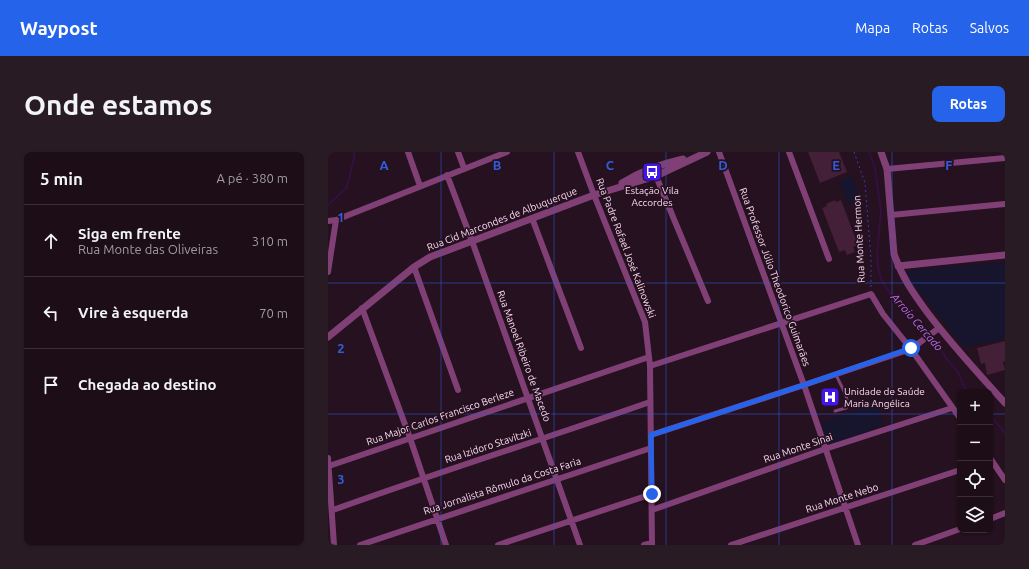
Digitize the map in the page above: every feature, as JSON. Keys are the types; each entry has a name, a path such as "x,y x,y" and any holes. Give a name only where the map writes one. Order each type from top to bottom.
{"street":[{"path":"408,152 420,186"},
{"path":"458,152 464,168"},
{"path":"328,272 332,221 507,152"},
{"name":"Rua Padre Rafael José Kalinowski","path":"578,152 645,322 650,366 652,544"},
{"name":"Rua Cid Marcondes de Albuquerque","path":"613,188 638,173 662,164 707,152"},
{"name":"Rua Professor Júlio Theodorico Guimarães","path":"719,152 782,322 858,545"},
{"path":"789,152 829,259"},
{"path":"881,152 887,169 894,254 907,285 936,330 1005,403"},
{"name":"Rua Cid Marcondes de Albuquerque","path":"328,337 414,267 430,257 613,188 656,176 698,155"},
{"path":"887,169 1005,158"},
{"name":"Rua Manoel Ribeiro de Macedo","path":"447,175 472,241 580,545"},
{"path":"656,176 708,301"},
{"path":"891,215 1005,204"},
{"path":"532,218 580,348"},
{"path":"898,266 1005,255"},
{"path":"414,267 458,390"},
{"path":"650,366 871,294"},
{"name":"Rua Monte Hermon","path":"871,294 883,314 911,348 939,386 957,414"},
{"path":"362,308 410,438 446,545"},
{"path":"651,435 911,348 936,330"},
{"name":"Rua Major Carlos Francisco Berleze","path":"329,466 649,357"},
{"name":"Rua Izidoro Stavitzki","path":"333,510 423,478 650,402"},
{"name":"Rua Monte Sinai","path":"652,510 826,449 952,408"},
{"name":"Rua Jornalista Rômulo da Costa Faria","path":"360,545 437,518 651,448"},
{"path":"328,458 333,510 334,545"},
{"path":"991,461 1005,480"},
{"name":"Rua Monte Nebo","path":"731,545 957,471"},
{"path":"498,545 652,494"},
{"path":"993,518 1005,513"},
{"path":"915,545 957,530"},
{"path":"644,545 652,544"}],"lane":[{"path":"836,374 844,390 848,404 846,408 836,411"}],"path":[{"name":"Rua Monte Hermon","path":"854,152 866,183 871,259 871,294"}],"shaded area":[{"path":"852,176 861,200 848,205 839,181"},
{"path":"1005,262 1005,339 964,347 907,277 907,273 910,270"},
{"path":"875,399 884,425 829,445 821,422 855,411 854,407"}],"building":[{"path":"808,152 839,152 847,172 820,183"},
{"path":"835,200 836,202 841,200 858,245 853,247 855,252 847,255 845,250 839,252 822,208 827,206 826,204"},
{"path":"1005,341 1005,361 1003,362 1005,370 987,375 985,363 981,364 977,348"}],"waterway":[{"path":"328,205 347,187 354,152"},
{"name":"Arroio Cercado","path":"869,152 875,168 881,211 877,254 881,279 886,288 921,330 939,346 945,357 958,372 966,389"},
{"name":"Arroio Cercado","path":"993,419 1005,433"}],"place":[{"name":"Estação Vila Accordes","path":"652,172"},
{"name":"Unidade de Saúde Maria Angélica","path":"830,397"}],"route":[{"path":"652,494 651,435 911,348"}]}
